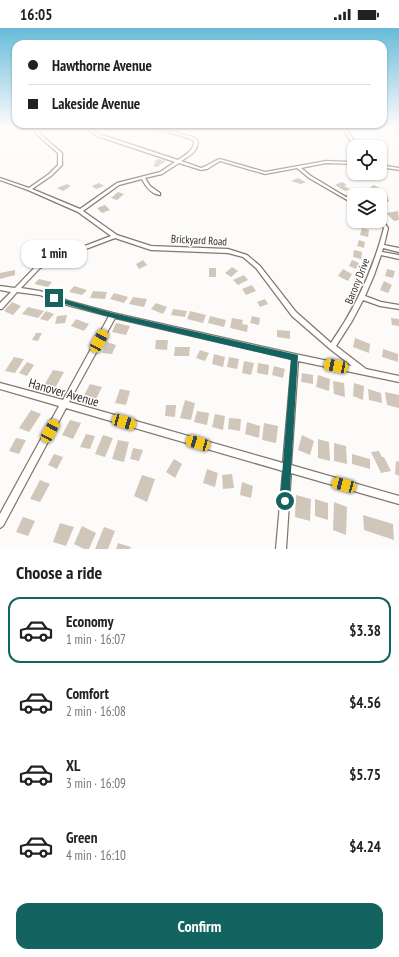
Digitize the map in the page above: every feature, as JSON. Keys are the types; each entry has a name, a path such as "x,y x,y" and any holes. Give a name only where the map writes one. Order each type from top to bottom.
{"street":[{"path":"30,189 50,175 60,165 59,152"},
{"path":"150,152 204,169 213,161 220,160 265,172 298,168 326,162 347,163"},
{"path":"80,211 118,184 161,173 192,152"},
{"path":"387,167 399,169"},
{"path":"298,168 310,177 347,198"},
{"path":"144,178 148,187 159,194"},
{"name":"Brickyard Road","path":"0,180 30,189 80,211 115,236 151,248 228,251 245,256 258,267 294,314 332,347 364,371"},
{"name":"Barony Drive","path":"332,347 349,323 363,296 382,246 386,228"},
{"path":"0,307 38,267 115,236"},
{"path":"382,246 399,250"},
{"path":"379,253 399,257"},
{"path":"0,288 40,293 68,303 113,315 295,357 399,379"},
{"path":"363,296 380,304 399,307"},
{"path":"0,523 113,315"},
{"path":"281,549 288,470 295,357"},
{"name":"Hanover Avenue","path":"0,386 288,470 399,500"}],"building":[{"path":"158,159 166,161 157,167 153,166 156,162 154,161"},
{"path":"298,178 306,182 301,184 291,181"},
{"path":"342,182 347,185 344,186 348,188 345,191 335,185"},
{"path":"99,183 104,186 96,189 92,186"},
{"path":"67,184 71,186 63,191 57,188"},
{"path":"374,185 380,188 372,188 370,187"},
{"path":"118,192 124,194 117,200 111,198"},
{"path":"105,205 110,210 102,213 97,208"},
{"path":"398,211 399,220 394,221 387,213"},
{"path":"362,228 369,230 368,237 360,235"},
{"path":"359,240 365,242 364,248 357,246"},
{"path":"354,250 362,252 361,259 353,257"},
{"path":"143,260 147,265 139,269 136,264"},
{"path":"352,260 359,263 356,269 349,266"},
{"path":"232,267 238,271 231,277 225,273"},
{"path":"209,268 216,268 216,277 209,277"},
{"path":"343,269 352,274 348,281 338,276"},
{"path":"387,269 395,271 393,278 385,276"},
{"path":"15,270 15,275 0,279 0,273"},
{"path":"244,275 248,280 238,285 233,280"},
{"path":"39,279 52,282 48,287 34,284"},
{"path":"384,281 392,285 388,293 380,290"},
{"path":"252,285 256,291 246,295 242,289"},
{"path":"74,286 87,290 82,295 69,292"},
{"path":"93,291 107,292 105,299 90,298"},
{"path":"114,293 128,297 124,303 110,299"},
{"path":"133,297 147,299 144,307 129,304"},
{"path":"265,299 268,304 260,307 257,302"},
{"path":"12,302 21,306 13,315 4,311"},
{"path":"156,303 167,307 163,314 151,309"},
{"path":"28,307 44,311 38,318 22,314"},
{"path":"173,309 187,311 185,317 171,315"},
{"path":"46,311 54,314 48,321 40,319"},
{"path":"190,311 206,315 203,323 187,319"},
{"path":"67,315 65,323 55,324 57,316"},
{"path":"210,316 226,320 224,327 208,323"},
{"path":"252,316 260,318 259,325 250,323"},
{"path":"232,318 243,320 242,324 248,325 247,332 230,328"},
{"path":"391,318 399,319 399,326 392,325"},
{"path":"76,319 89,324 84,331 71,326"},
{"path":"116,323 130,326 126,335 112,332"},
{"path":"277,330 290,331 290,339 277,337"},
{"path":"36,333 42,333 38,341 32,340"},
{"path":"355,338 370,344 369,353 353,347"},
{"path":"156,340 168,340 167,350 155,349"},
{"path":"107,342 116,345 112,354 102,353"},
{"path":"175,347 190,347 189,356 174,356"},
{"path":"383,349 398,354 398,362 382,357"},
{"path":"200,350 209,353 205,361 196,358"},
{"path":"214,354 225,357 223,367 212,364"},
{"path":"14,357 24,359 15,373 5,371"},
{"path":"229,357 239,359 237,369 227,367"},
{"path":"244,361 254,363 251,375 242,373"},
{"path":"27,362 34,365 27,376 19,373"},
{"path":"258,363 269,365 268,375 257,373"},
{"path":"274,366 285,369 283,378 272,375"},
{"path":"53,370 64,372 54,390 43,387"},
{"path":"302,373 313,375 313,384 301,382"},
{"path":"318,375 330,379 329,391 316,387"},
{"path":"333,381 344,383 345,397 334,394"},
{"path":"354,383 364,386 363,400 353,396"},
{"path":"90,384 102,387 95,401 83,397"},
{"path":"120,389 130,391 126,405 115,403"},
{"path":"368,389 381,393 382,403 369,400"},
{"path":"385,392 399,395 399,408 387,405"},
{"path":"185,400 195,403 191,420 180,418"},
{"path":"166,405 176,405 175,417 165,416"},
{"path":"31,410 41,414 29,432 19,428"},
{"path":"197,411 209,413 207,425 194,422"},
{"path":"215,414 225,416 223,430 212,427"},
{"path":"229,418 241,419 240,431 228,429"},
{"path":"70,420 81,423 73,439 62,435"},
{"path":"247,422 260,426 259,438 245,434"},
{"path":"264,423 278,426 276,443 262,440"},
{"path":"86,434 95,436 90,449 80,447"},
{"path":"103,435 113,438 105,457 95,454"},
{"path":"302,435 314,441 310,455 298,450"},
{"path":"16,438 26,440 19,454 9,451"},
{"path":"318,439 329,442 330,461 318,458"},
{"path":"118,440 129,442 124,462 112,459"},
{"path":"334,443 346,446 347,464 334,461"},
{"path":"133,448 143,450 139,461 130,459"},
{"path":"379,451 382,457 384,457 391,471 381,473 371,452"},
{"path":"54,454 63,457 57,469 48,465"},
{"path":"352,454 370,459 370,469 352,464"},
{"path":"174,459 182,464 175,478 166,472"},
{"path":"396,461 399,462 399,476 395,474"},
{"path":"207,469 218,473 215,487 203,483"},
{"path":"232,474 234,488 223,489 222,475"},
{"path":"142,475 155,479 147,502 134,496"},
{"path":"40,480 50,484 40,502 30,499"},
{"path":"242,482 253,486 251,498 240,495"},
{"path":"296,495 311,499 310,521 295,517"},
{"path":"315,499 328,503 328,520 315,516"},
{"path":"334,502 347,507 346,535 333,530"},
{"path":"363,515 393,524 394,540 364,530"},
{"path":"23,517 35,521 28,536 16,532"},
{"path":"60,523 74,527 66,546 53,542"},
{"path":"82,526 96,533 89,549 84,549 74,544"},
{"path":"104,527 115,531 108,549 95,549"},
{"path":"118,543 131,547 130,549 116,549"}],"route":[{"path":"54,298 113,315 295,357 285,501"}]}
